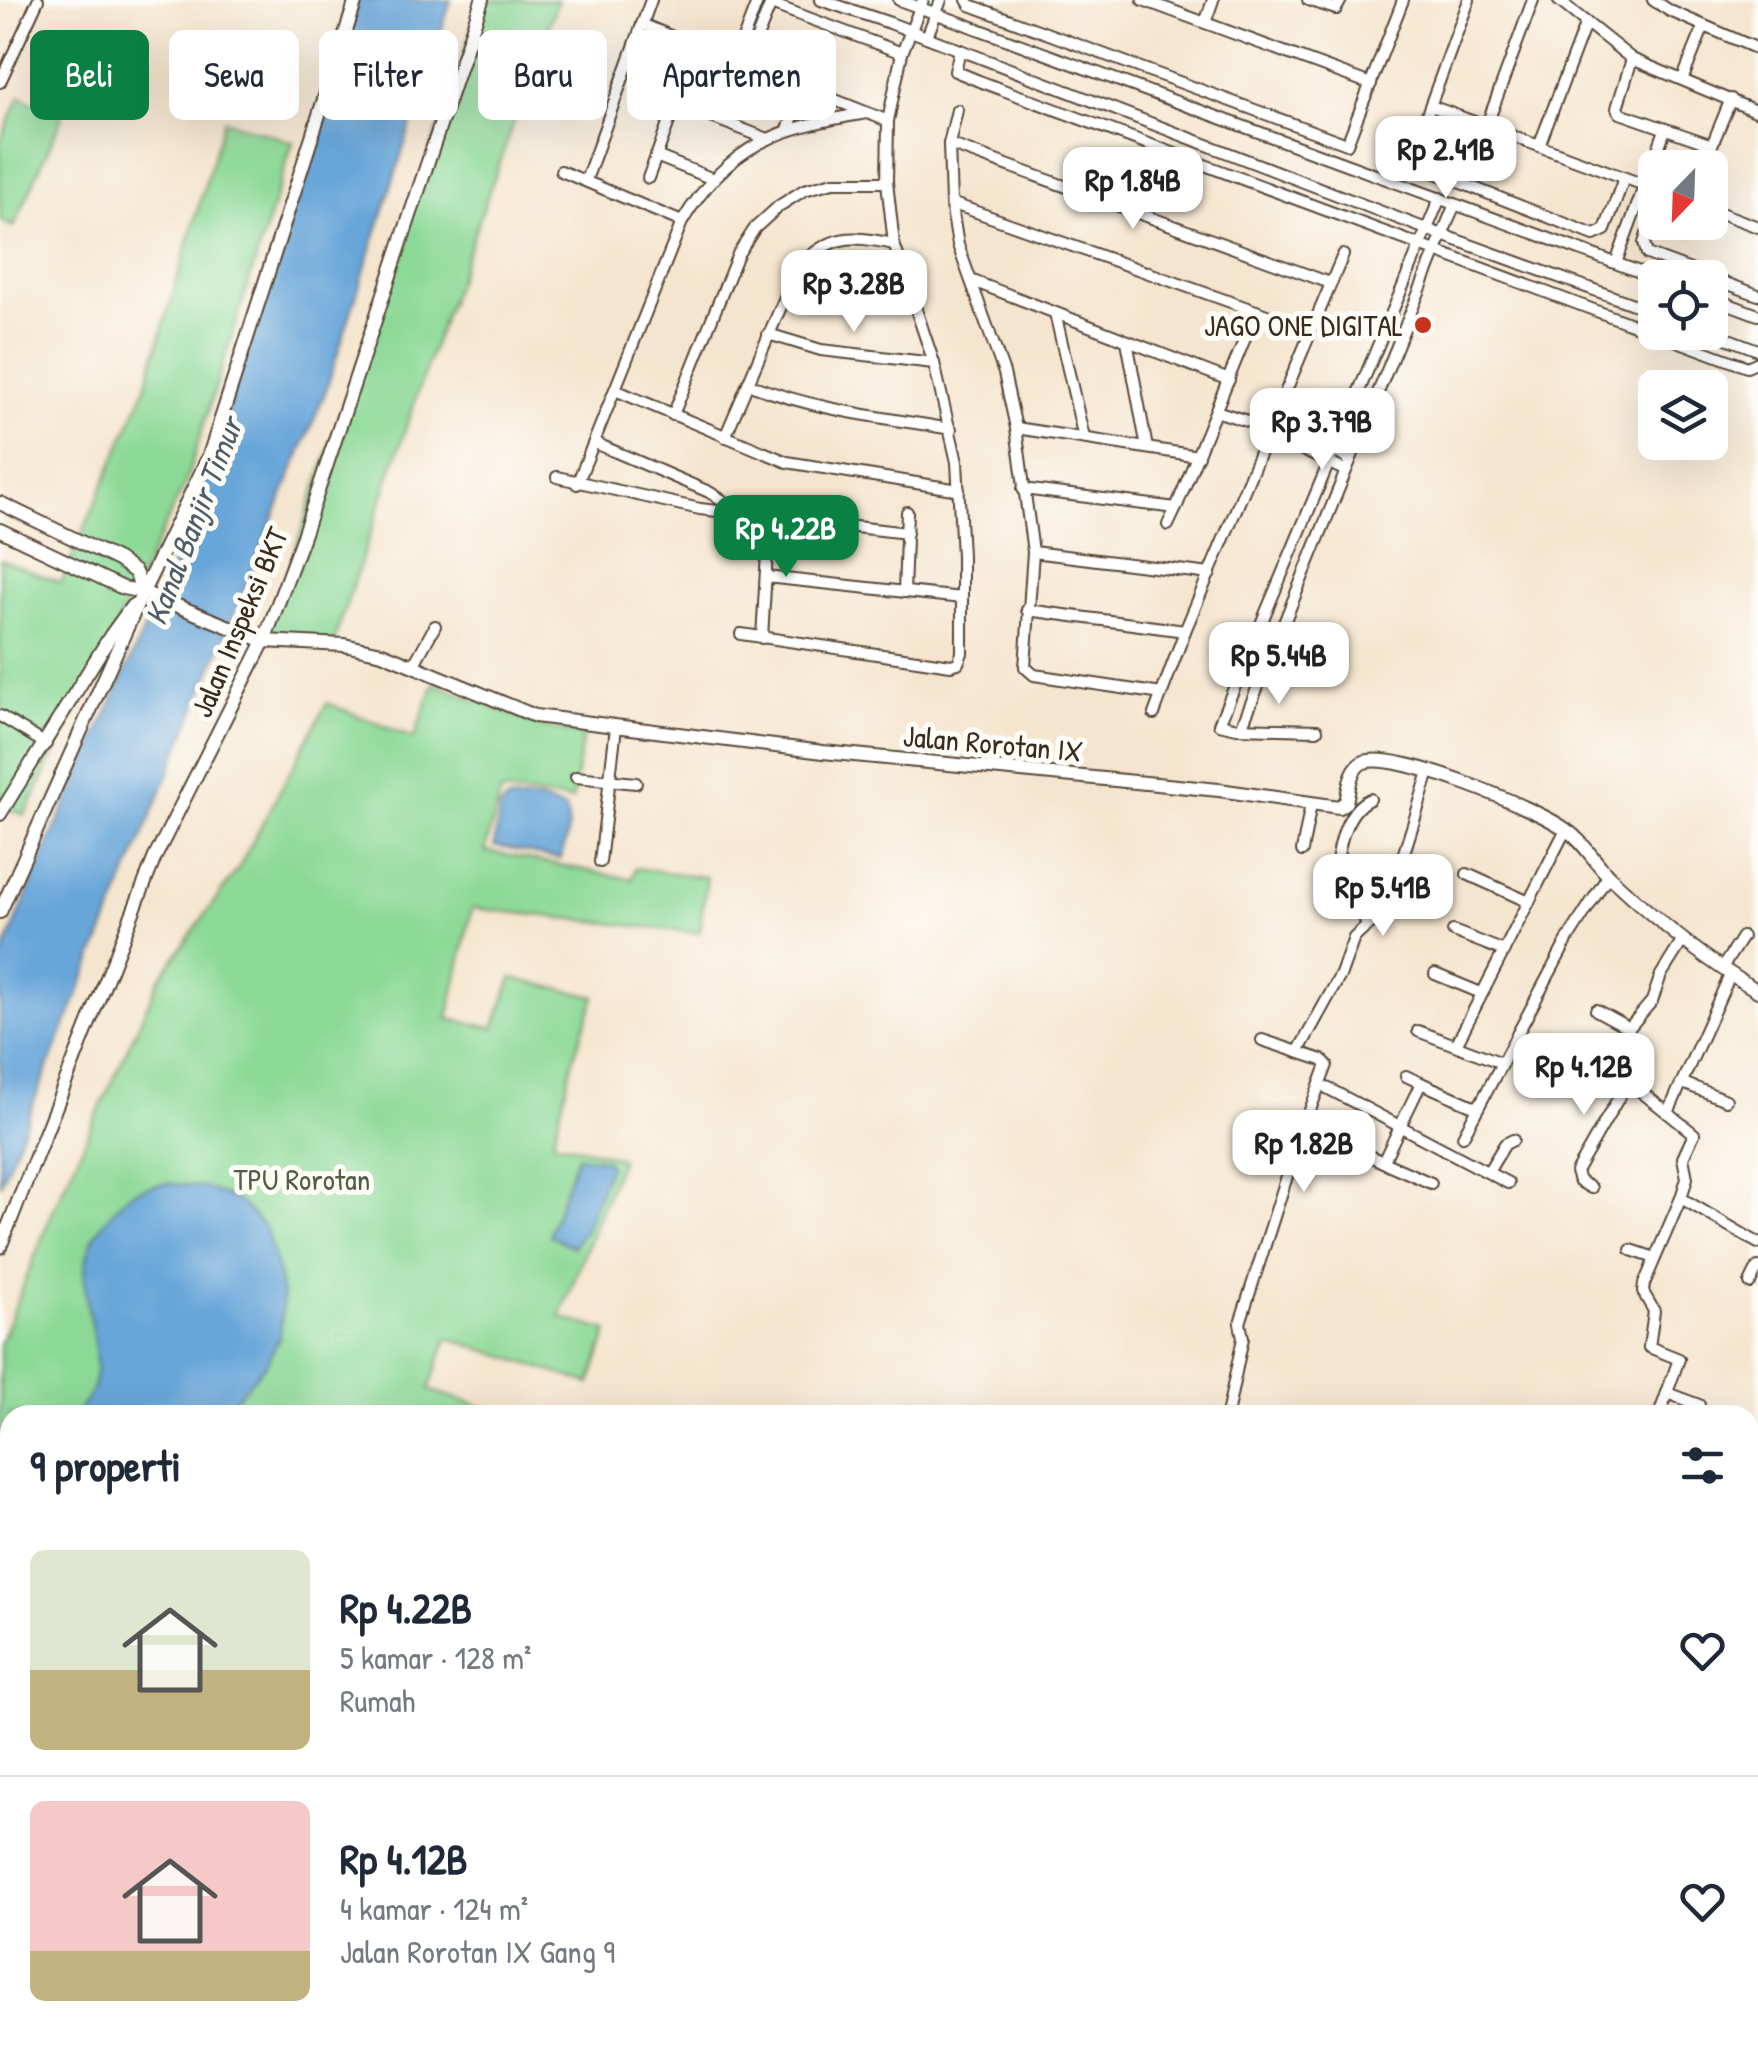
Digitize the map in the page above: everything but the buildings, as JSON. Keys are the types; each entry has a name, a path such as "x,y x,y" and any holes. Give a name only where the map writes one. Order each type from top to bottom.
{"street":[{"path":"0,82 38,0"},
{"path":"0,912 208,456 356,0"},
{"name":"Jalan Inspeksi BKT","path":"0,1248 155,857 259,639 303,536 482,0"},
{"path":"586,180 651,0"},
{"path":"821,0 1638,306"},
{"path":"899,0 922,4 936,14 1453,209 1638,271"},
{"path":"927,37 942,0"},
{"path":"967,0 970,5 1347,144 1403,0"},
{"path":"1144,0 1372,84"},
{"path":"1205,23 1213,0"},
{"path":"1308,0 1336,9 1340,0"},
{"path":"1469,0 1412,158 1416,168 1594,235 1605,230 1624,178"},
{"path":"1486,127 1533,0"},
{"path":"1558,0 1632,59 1758,112"},
{"path":"1653,0 1758,49"},
{"path":"746,30 757,2 902,53"},
{"path":"741,634 955,664 962,654 959,490 950,428 934,363 894,244 887,182 888,120 902,53 922,4"},
{"path":"759,30 770,5"},
{"path":"1539,146 1586,22"},
{"path":"642,24 656,30"},
{"path":"1683,78 1704,26"},
{"path":"960,50 955,71 1609,317 1747,367 1758,362"},
{"path":"1632,59 1618,111 1712,145 1731,100"},
{"path":"836,101 888,120"},
{"path":"1430,106 1638,183"},
{"path":"957,110 950,144 951,203 958,245 1004,373 1016,428 1033,552 1024,664 1030,673 1162,694"},
{"path":"578,484 682,222 713,179 740,154 788,129 867,113"},
{"path":"648,178 670,120"},
{"path":"721,120 768,138"},
{"path":"788,129 792,120"},
{"path":"1660,150 1665,130"},
{"path":"1173,152 1181,135"},
{"path":"950,144 1330,284"},
{"path":"656,156 713,179"},
{"path":"562,171 682,222"},
{"path":"673,415 738,254 755,228 804,190 833,182 887,182"},
{"path":"951,203 1278,319"},
{"path":"1316,730 1219,724 1438,203"},
{"path":"1241,728 1453,209"},
{"path":"1728,216 1756,226 1758,212"},
{"path":"1616,263 1638,214"},
{"path":"725,437 790,281 816,249 837,239 861,238 894,244"},
{"path":"1645,240 1648,254 1758,295"},
{"path":"1154,714 1265,430 1343,255"},
{"path":"790,281 847,296 914,302"},
{"path":"973,281 1229,380"},
{"path":"1609,317 1614,298"},
{"path":"1728,304 1758,315"},
{"path":"1168,525 1256,310"},
{"path":"1055,312 1084,438"},
{"path":"768,334 836,353 934,363"},
{"path":"1728,339 1758,350"},
{"path":"1127,341 1146,448"},
{"path":"748,384 793,402 828,410 950,428"},
{"path":"615,390 787,462 959,490"},
{"path":"1216,412 1334,451 1347,465"},
{"path":"1016,428 1198,456"},
{"path":"1265,430 1328,464 1347,465"},
{"path":"1341,432 1358,438"},
{"path":"595,442 709,492 746,515"},
{"path":"557,478 769,519 906,533"},
{"path":"1023,489 1176,508"},
{"path":"0,504 118,560 135,572 143,592"},
{"path":"904,592 907,512"},
{"path":"762,638 769,519"},
{"name":"Jalan Rorotan IX","path":"0,530 123,588 143,592 259,639 354,646 535,716 823,752 1218,790 1311,804"},
{"path":"1033,552 1210,574"},
{"path":"766,578 962,598"},
{"path":"0,814 110,636 143,592"},
{"path":"1027,610 1186,631"},
{"path":"413,666 435,626"},
{"path":"0,716 42,742"},
{"path":"600,862 616,728"},
{"path":"1302,850 1311,804 1342,806 1354,770 1361,763 1372,761 1429,772 1518,804 1566,829 1608,876 1683,940 1758,991"},
{"path":"1298,1052 1341,974 1354,938 1376,921 1389,896 1429,772"},
{"path":"576,777 636,783"},
{"path":"1367,926 1362,913 1335,886 1348,820 1370,798"},
{"path":"1456,1044 1566,829"},
{"path":"1467,874 1529,902"},
{"path":"1464,1136 1569,938 1608,876"},
{"path":"1453,931 1504,951"},
{"path":"1668,1112 1742,938"},
{"path":"1607,1065 1652,1000 1661,976 1683,940"},
{"path":"1435,974 1481,993"},
{"path":"1596,1010 1629,1028"},
{"path":"1418,1030 1502,1063"},
{"path":"1230,1405 1243,1338 1240,1322 1298,1142 1327,1068 1324,1061 1262,1040"},
{"path":"1588,1054 1694,1133 1683,1158 1688,1176 1681,1198 1652,1258 1643,1288 1654,1312 1649,1347 1679,1358 1662,1405"},
{"path":"1406,1076 1478,1108"},
{"path":"1383,1162 1421,1083"},
{"path":"1590,1188 1578,1181 1576,1172 1627,1083"},
{"path":"1683,1083 1726,1100"},
{"path":"1327,1088 1508,1183"},
{"path":"1309,1129 1431,1184"},
{"path":"1488,1172 1505,1144 1513,1140"},
{"path":"1681,1198 1758,1243"},
{"path":"1632,1250 1652,1258"},
{"path":"1750,1283 1758,1267"},
{"path":"1666,1394 1698,1405"}],"green space":[{"path":"482,0 558,0 547,30 478,30 478,120 515,120 333,644 264,641 441,120 458,120 458,71"},
{"path":"20,96 30,101 30,120 61,120 14,227 0,221 0,142"},
{"path":"224,120 293,142 185,484 25,815 0,806 0,559 61,583 145,389"},
{"name":"TPU Rorotan","path":"434,683 539,726 583,735 572,800 501,792 485,851 632,879 635,868 707,877 699,933 472,908 448,1019 494,1028 512,978 595,997 574,1056 553,1141 621,1158 560,1317 608,1331 590,1384 447,1338 429,1390 476,1405 0,1405 0,1344 54,1208 160,978 239,867 327,703 414,738"}],"water":[{"path":"359,0 451,0 441,30 349,30"},
{"name":"Kanal Banjir Timur","path":"321,120 413,120 326,390 0,1185 0,962 38,867 190,527"},
{"path":"508,800 539,800 565,809 568,827 560,859 494,846 500,808"},
{"path":"577,1156 606,1160 609,1166 585,1229 573,1247 550,1236 550,1230"},
{"path":"167,1183 207,1188 239,1202 265,1227 283,1299 280,1336 266,1364 230,1405 82,1405 90,1395 96,1373 86,1299 90,1247 125,1197"}],"place":[{"name":"JAGO ONE DIGITAL","path":"1423,325"}]}
